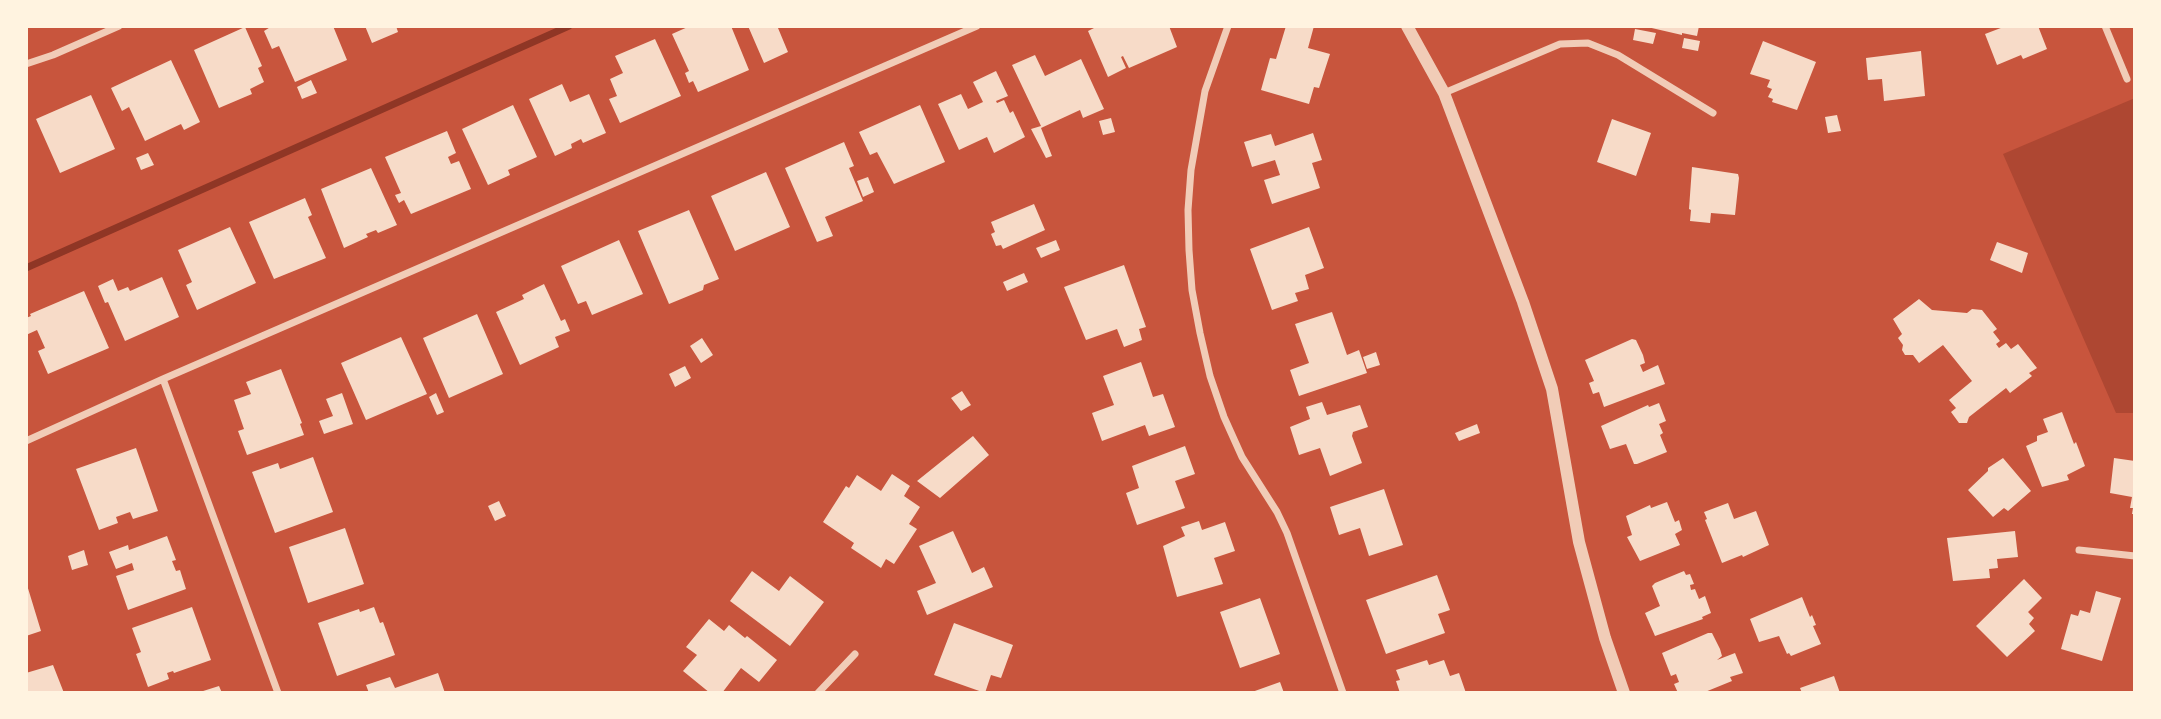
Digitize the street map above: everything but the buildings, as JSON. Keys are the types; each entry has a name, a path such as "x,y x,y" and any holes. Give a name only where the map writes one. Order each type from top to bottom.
{"street":[{"path":"26,64 119,26"},
{"path":"26,441 976,26"},
{"path":"1228,26 1205,91 1191,170 1188,210 1192,290 1210,376 1224,417 1242,457 1287,533 1343,693"},
{"path":"1407,26 1444,93 1523,302 1552,389 1579,542 1605,638 1624,693"},
{"path":"2105,26 2127,79"},
{"path":"1444,93 1560,44 1588,43 1618,55 1713,113"},
{"path":"163,379 278,693"},
{"path":"2079,550 2135,556"},
{"path":"818,693 855,654"}],"shaded area":[{"path":"2135,98 2135,413 2116,413 2003,154"}],"waterway":[{"path":"26,268 569,26"}]}
